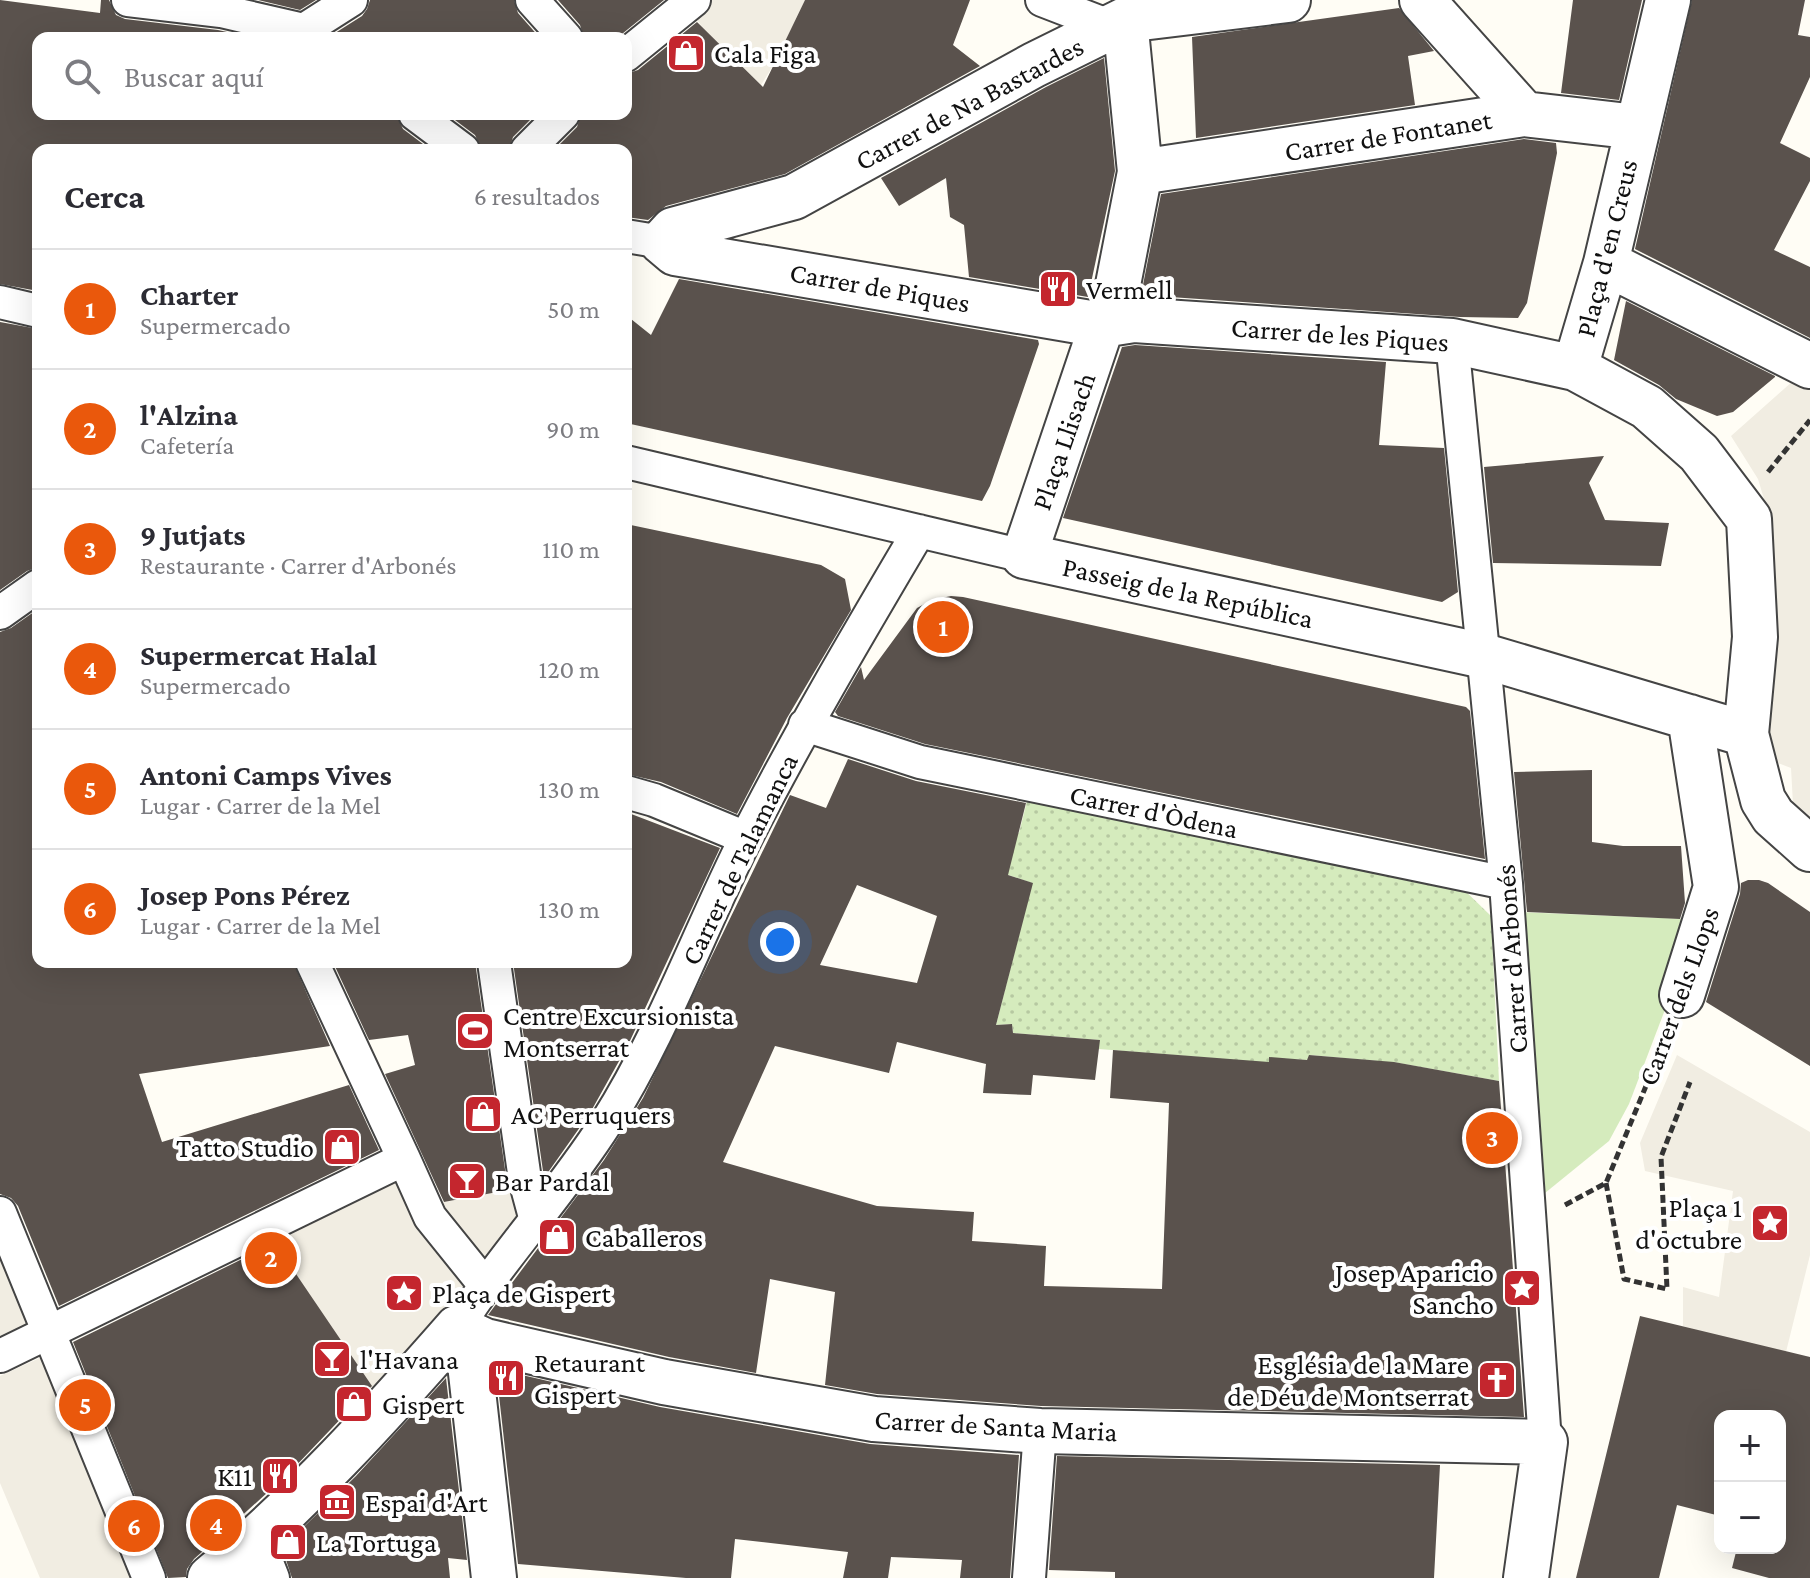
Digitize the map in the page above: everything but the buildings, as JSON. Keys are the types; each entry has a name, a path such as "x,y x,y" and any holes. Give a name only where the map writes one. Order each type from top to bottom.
{"street":[{"path":"128,0 221,11 301,32"},
{"path":"311,32 351,0"},
{"path":"532,0 561,32"},
{"path":"632,50 694,0"},
{"path":"1042,0 1118,24"},
{"name":"Carrer de Na Bastardes","path":"644,239 794,197 1034,65 1118,24 1288,0"},
{"path":"1422,0 1524,114"},
{"name":"Plaça d'en Creus","path":"1575,368 1606,263 1668,0"},
{"name":"Plaça Llisach","path":"1024,556 1102,325 1115,300 1140,172 1118,24"},
{"name":"Carrer de Fontanet","path":"1140,172 1524,114 1637,127"},
{"path":"423,120 455,144"},
{"path":"533,144 557,120"},
{"name":"Carrer de Piques","path":"644,239 675,253 1102,325"},
{"path":"1606,263 1810,366"},
{"path":"0,302 32,310"},
{"name":"Carrer de les Piques","path":"1102,325 1134,320 1452,341 1575,368 1647,407 1699,453 1749,519 1755,637 1746,734 1763,800 1773,816 1810,849"},
{"name":"Carrer d'Arbonés","path":"1452,341 1506,883 1545,1442 1526,1578"},
{"name":"Passeig de la República","path":"632,463 1024,556 1484,656 1746,734"},
{"name":"Carrer de Talamanca","path":"457,1328 484,1284 605,1124 643,1058 746,838 805,725 919,531"},
{"path":"0,613 32,590"},
{"name":"Carrer dels Llops","path":"1682,995 1716,887 1690,717"},
{"name":"Carrer d'Òdena","path":"805,725 920,762 1506,883"},
{"path":"632,794 746,838"},
{"path":"315,968 430,1217 484,1284"},
{"path":"495,968 525,1180 535,1217"},
{"path":"0,1356 404,1159"},
{"path":"0,1213 149,1578"},
{"path":"210,1578 255,1568 387,1407 457,1328 470,1364 494,1578"},
{"name":"Carrer de Santa Maria","path":"457,1328 485,1341 664,1382 906,1422 1040,1431 1545,1442"},
{"path":"1029,1578 1040,1431"}],"path":[{"path":"1776,461 1810,420"},
{"name":"Carrer dels Llops","path":"1606,1183 1682,995"},
{"path":"1529,1225 1606,1183 1624,1279 1667,1289 1661,1157 1690,1082"}],"green space":[{"path":"1028,797 1262,851 1427,881 1454,880 1491,916 1499,1081 1393,1062 1376,1103 1378,1061 1310,1055 1307,1060 1270,1058 1267,1094 1223,1059 1099,1049 1099,1040 1013,1033 1012,1024 996,1025 1032,883 933,849 973,820 1019,833"},
{"path":"1519,912 1686,919 1666,1007 1629,1104 1609,1141 1545,1193"}],"shaded area":[{"path":"684,0 805,0 761,85 702,27"},
{"path":"1810,366 1810,816 1793,804 1791,768 1765,758 1767,509 1758,479 1731,436"},
{"name":"Plaça 1 d'octubre","path":"1677,1055 1810,1132 1810,1255 1785,1356 1683,1326 1683,1287 1719,1297 1733,1191 1645,1171 1640,1143"},
{"name":"Plaça de Gispert","path":"387,1159 436,1204 509,1189 537,1173 570,1193 486,1313 492,1332 459,1381 442,1376 377,1395 270,1236"},
{"path":"0,1249 34,1327 0,1345"},
{"path":"55,1351 149,1578 40,1578 0,1483 0,1376"}],"place":[{"name":"Cala Figa","path":"686,53"},
{"name":"Vermell","path":"1058,289"},
{"name":"Charter","path":"943,627"},
{"name":"Centre Excursionista Montserrat","path":"475,1031"},
{"name":"AC Perruquers","path":"483,1114"},
{"name":"9 Jutjats","path":"1492,1138"},
{"name":"Tatto Studio","path":"342,1147"},
{"name":"Bar Pardal","path":"467,1181"},
{"name":"Plaça 1 d'octubre","path":"1770,1223"},
{"name":"Caballeros","path":"557,1237"},
{"name":"l'Alzina","path":"271,1258"},
{"name":"Josep Aparicio Sancho","path":"1522,1288"},
{"name":"Plaça de Gispert","path":"404,1293"},
{"name":"l'Havana","path":"332,1359"},
{"name":"Retaurant Gispert","path":"506,1378"},
{"name":"Església de la Mare de Déu de Montserrat","path":"1497,1380"},
{"name":"Gispert","path":"354,1404"},
{"name":"Antoni Camps Vives","path":"85,1405"},
{"name":"K11","path":"280,1476"},
{"name":"Espai d'Art","path":"337,1502"},
{"name":"Supermercat Halal","path":"216,1525"},
{"name":"Josep Pons Pérez","path":"134,1526"},
{"name":"La Tortuga","path":"288,1542"}]}
